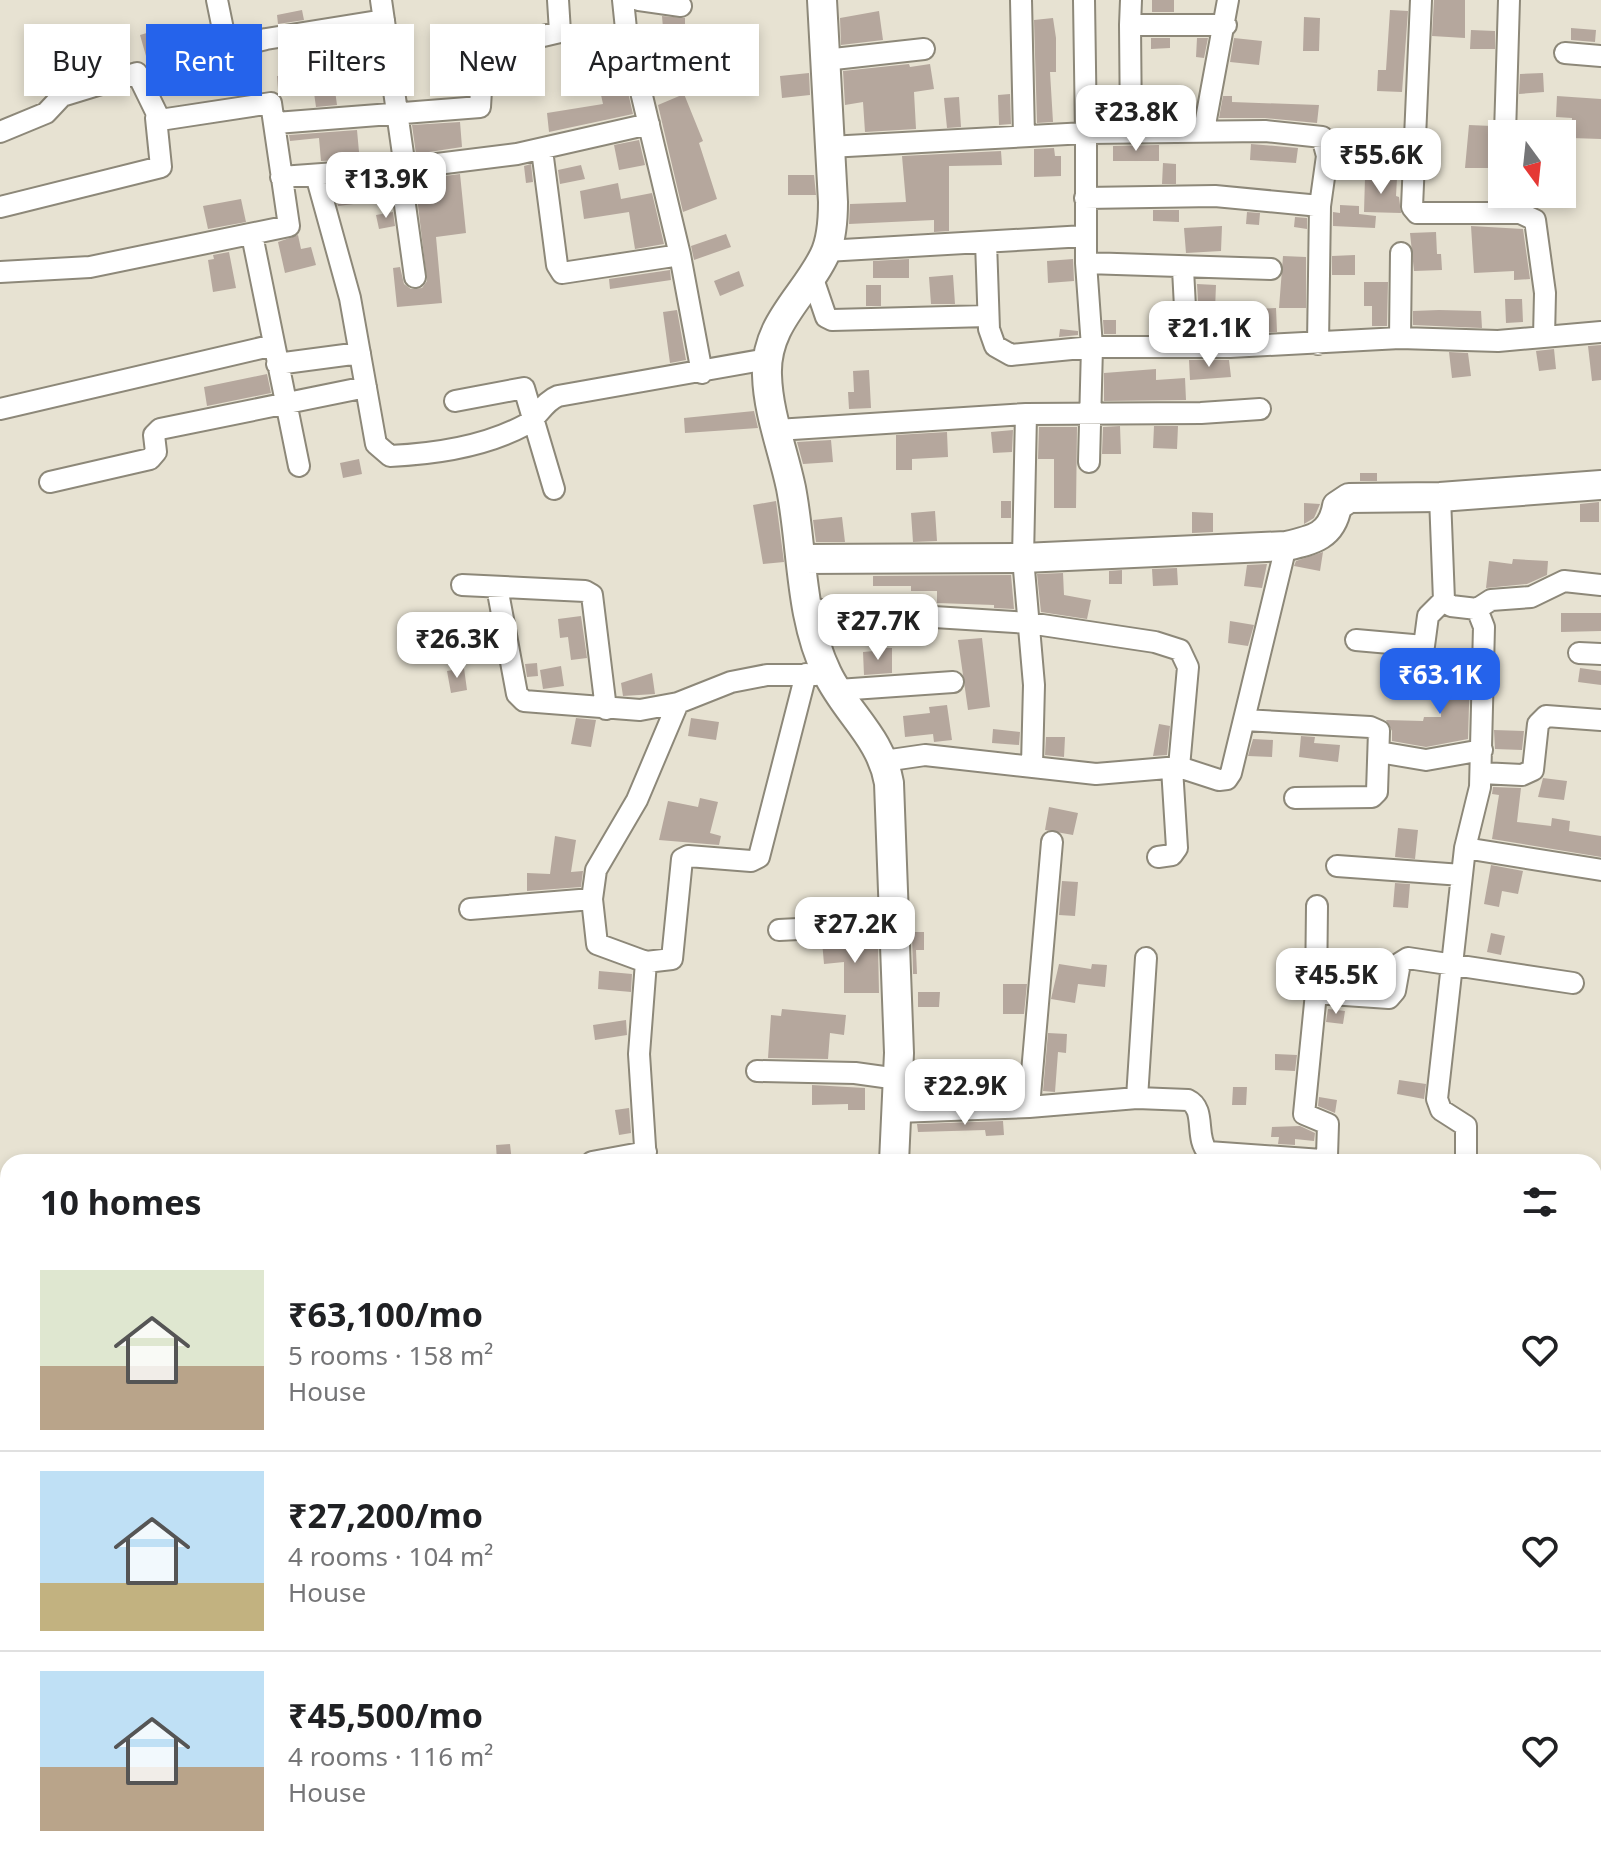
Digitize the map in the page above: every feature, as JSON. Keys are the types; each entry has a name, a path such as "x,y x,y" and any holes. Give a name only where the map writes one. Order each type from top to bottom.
{"street":[{"path":"217,0 222,24"},
{"path":"276,123 480,107 482,73 521,65 526,40 560,32 558,0"},
{"path":"623,0 626,29 680,255 702,373"},
{"path":"639,0 681,6"},
{"path":"822,0 833,215 826,251 779,323 767,359 768,393 790,486 806,609 824,680 870,732 884,761 890,802 898,1079 894,1154"},
{"path":"1021,0 1024,136"},
{"path":"1084,0 1085,236 1092,347 1089,462"},
{"path":"1131,0 1131,132"},
{"path":"1204,130 1226,25 1228,0"},
{"path":"1421,0 1412,207 1417,213 1488,206"},
{"path":"1505,120 1509,0"},
{"path":"262,40 382,10 415,277"},
{"path":"1130,25 1226,25"},
{"path":"825,60 924,49"},
{"path":"1565,53 1601,56"},
{"path":"0,132 46,113 62,96 137,73 156,118 161,167 0,207"},
{"path":"0,272 90,267 289,226 271,103 156,118"},
{"path":"281,177 402,169 542,150 649,124"},
{"path":"829,147 1204,130 1265,131 1322,137 1327,156 1320,206 1318,344"},
{"path":"542,150 557,265 562,273 680,255"},
{"path":"316,175 350,298 376,444 390,456 443,453 527,424 549,400 558,396 702,373 767,359"},
{"path":"1085,198 1215,196 1320,206"},
{"path":"1512,208 1529,215 1537,226 1545,293 1544,337"},
{"path":"252,235 299,466"},
{"path":"826,251 1085,236"},
{"path":"986,242 988,316 992,340 1002,353 1011,355 1092,347 1318,344 1400,338 1498,341 1601,332"},
{"path":"1400,338 1401,253"},
{"path":"1086,263 1183,269 1271,269"},
{"path":"1183,269 1187,346"},
{"path":"812,276 826,317 832,320 988,316"},
{"path":"0,409 276,355 360,353"},
{"path":"50,482 150,459 156,452 154,435 160,429 366,387"},
{"path":"455,401 524,388 554,489"},
{"path":"777,430 1026,414 1201,413 1260,409"},
{"path":"1026,414 1023,558 1034,685 1032,765"},
{"path":"801,559 1023,558 1286,546 1325,533 1332,527 1337,506 1349,498 1440,497 1601,485"},
{"path":"1440,497 1444,600 1451,606 1477,609 1491,600 1531,597 1560,581 1601,585"},
{"path":"884,761 925,755 1096,774 1176,768 1219,780 1227,779 1286,546"},
{"path":"462,585 585,591 592,595 606,709"},
{"path":"497,587 520,699 640,710 678,703 731,682 953,682"},
{"path":"1356,640 1424,646 1428,616 1444,600"},
{"path":"806,609 1029,623 1155,642 1180,650 1188,667 1176,768 1177,848 1172,855 1158,857"},
{"path":"1466,1154 1466,1126 1441,1110 1437,1099 1465,848 1481,773 1484,627 1477,609"},
{"path":"1579,653 1601,654"},
{"path":"678,703 637,800 596,870 592,899 597,944 646,962 672,959 682,859 688,856 751,861 759,857 824,680"},
{"path":"1481,773 1522,775 1533,770 1538,724 1546,716 1601,720"},
{"path":"1244,720 1375,728 1380,735 1377,792 1372,797 1295,798"},
{"path":"1379,752 1426,760 1482,750"},
{"path":"1029,1107 1052,842"},
{"path":"1465,848 1601,870"},
{"path":"1337,866 1462,875"},
{"path":"470,909 592,899"},
{"path":"1317,906 1316,993 1304,1114 1328,1124 1325,1154"},
{"path":"779,930 818,928 894,934"},
{"path":"1137,1098 1146,958"},
{"path":"1316,993 1389,998 1395,991 1403,959 1451,962 1573,983"},
{"path":"646,962 639,1054 646,1154"},
{"path":"757,1071 855,1073 898,1079"},
{"path":"897,1112 1029,1107 1137,1098 1195,1103 1202,1145 1208,1152 1241,1154"}],"building":[{"path":"1152,0 1174,0 1174,12 1152,12"},
{"path":"1434,0 1465,0 1465,38 1432,36"},
{"path":"302,10 304,20 278,24 277,15"},
{"path":"1390,10 1408,11 1402,92 1377,91 1378,70 1386,70"},
{"path":"879,11 883,40 841,45 840,18"},
{"path":"662,16 685,18 685,24 663,24"},
{"path":"1304,17 1320,18 1319,51 1303,51"},
{"path":"1053,18 1056,72 1050,72 1053,122 1037,123 1034,20"},
{"path":"1571,28 1596,30 1595,42 1571,40"},
{"path":"1471,30 1495,31 1495,49 1470,49"},
{"path":"146,33 146,56 140,35"},
{"path":"1151,38 1170,38 1170,48 1151,49"},
{"path":"1197,38 1208,38 1204,58 1196,57"},
{"path":"1234,38 1262,41 1259,65 1230,62"},
{"path":"909,64 910,67 930,64 934,89 914,92 916,129 865,132 863,102 845,105 843,71"},
{"path":"809,73 810,95 782,98 780,76"},
{"path":"1543,73 1544,92 1519,94 1520,74"},
{"path":"1010,94 1011,124 999,125 998,95"},
{"path":"314,96 336,96 337,105 316,107"},
{"path":"601,96 629,96 633,114 549,132 547,113 603,104"},
{"path":"685,96 703,141 699,143 717,199 683,212 658,105"},
{"path":"1223,96 1232,96 1232,102 1319,105 1317,123 1219,118"},
{"path":"1557,96 1601,99 1601,139 1576,138 1576,120 1556,117"},
{"path":"959,97 961,127 947,128 944,98"},
{"path":"460,122 462,147 416,154 412,125"},
{"path":"1469,125 1488,126 1488,168 1465,168"},
{"path":"357,130 359,152 341,154 342,160 321,161 319,138 290,141 289,135"},
{"path":"639,140 645,165 619,170 614,145"},
{"path":"1337,142 1367,146 1364,174 1338,172"},
{"path":"1251,144 1298,148 1296,163 1250,160"},
{"path":"1159,145 1159,161 1113,161 1113,146"},
{"path":"1054,148 1055,156 1061,156 1061,176 1034,177 1034,149"},
{"path":"1001,151 1002,165 949,166 949,231 934,232 934,220 849,224 850,204 906,202 902,156"},
{"path":"1163,163 1176,164 1176,184 1162,184"},
{"path":"531,164 533,182 526,183 524,166"},
{"path":"581,165 585,179 560,184 558,170"},
{"path":"460,174 466,233 436,237 442,303 397,307 393,268 400,267 404,284 411,289 422,288 427,281 415,180"},
{"path":"788,175 814,175 816,195 788,195"},
{"path":"1365,178 1397,178 1396,196 1399,197 1401,213 1364,212"},
{"path":"618,183 621,199 652,193 664,244 635,249 629,212 584,219 580,191"},
{"path":"366,184 369,202 338,206 333,186"},
{"path":"241,199 246,222 208,229 203,206"},
{"path":"1340,205 1359,206 1359,214 1376,216 1375,228 1333,226 1333,212 1340,213"},
{"path":"1153,210 1179,210 1179,222 1153,221"},
{"path":"393,212 395,226 379,229 376,215"},
{"path":"1247,212 1260,213 1259,225 1246,224"},
{"path":"1295,217 1307,218 1307,229 1294,227"},
{"path":"1222,226 1221,251 1186,253 1184,228"},
{"path":"1471,226 1523,229 1530,279 1514,280 1514,271 1474,273"},
{"path":"1436,232 1437,254 1441,254 1442,270 1414,271 1410,233"},
{"path":"726,234 731,247 694,260 691,246"},
{"path":"298,235 301,249 311,247 316,265 285,273 278,242"},
{"path":"229,252 236,288 213,292 208,260 214,259 213,255"},
{"path":"1355,255 1355,275 1332,275 1332,256"},
{"path":"1283,256 1306,257 1306,308 1279,308"},
{"path":"909,259 909,278 873,278 873,261"},
{"path":"1073,259 1074,281 1048,283 1047,261"},
{"path":"670,270 671,280 610,289 609,279"},
{"path":"739,271 744,286 720,296 714,281"},
{"path":"953,275 955,304 931,304 929,277"},
{"path":"1364,282 1388,282 1387,326 1372,326 1372,306 1364,306"},
{"path":"1197,284 1216,285 1215,310 1276,308 1277,332 1200,334"},
{"path":"866,285 881,285 881,306 866,306"},
{"path":"1505,299 1522,299 1523,322 1506,323"},
{"path":"677,310 686,360 670,363 663,312"},
{"path":"1413,311 1481,311 1482,328 1413,325"},
{"path":"1103,320 1116,320 1116,334 1104,334"},
{"path":"1060,329 1078,331 1078,335 1059,337"},
{"path":"1601,345 1601,380 1592,381 1588,346"},
{"path":"1554,349 1556,369 1539,371 1536,351"},
{"path":"1449,352 1468,353 1471,376 1452,378"},
{"path":"1189,360 1229,360 1231,377 1190,380"},
{"path":"1156,369 1156,380 1185,378 1186,400 1104,401 1104,373"},
{"path":"869,370 871,408 849,409 848,392 854,392 853,371"},
{"path":"267,374 271,393 207,406 204,387"},
{"path":"754,411 758,428 685,433 684,418"},
{"path":"1120,426 1121,454 1102,454 1103,427"},
{"path":"1154,426 1178,426 1177,449 1153,448"},
{"path":"1039,427 1077,427 1076,508 1054,508 1054,459 1038,459"},
{"path":"1013,430 1012,452 993,453 991,432"},
{"path":"947,432 948,457 912,459 912,470 896,470 896,435"},
{"path":"831,440 833,462 803,464 797,442"},
{"path":"359,459 362,474 343,478 340,463"},
{"path":"1360,473 1377,473 1377,481 1360,481"},
{"path":"776,501 784,562 763,564 753,505"},
{"path":"1001,501 1011,501 1011,518 1001,518"},
{"path":"1599,502 1599,522 1580,522 1580,504"},
{"path":"1304,503 1320,504 1314,518 1304,524"},
{"path":"935,511 937,541 913,542 911,513"},
{"path":"1192,512 1213,513 1213,532 1192,533"},
{"path":"842,517 845,542 816,542 813,520"},
{"path":"1323,552 1320,571 1294,566 1296,561"},
{"path":"1513,559 1548,561 1547,575 1527,584 1486,588 1489,561 1512,564"},
{"path":"1267,564 1262,588 1244,586 1247,565"},
{"path":"1177,568 1178,585 1153,586 1152,569"},
{"path":"1122,570 1122,584 1109,584 1109,571"},
{"path":"1063,573 1064,595 1091,600 1087,619 1041,612 1037,574"},
{"path":"1011,575 1014,609 994,608 994,605 937,603 937,591 911,591 911,586 873,586 873,576"},
{"path":"1561,613 1601,613 1601,631 1561,632"},
{"path":"581,616 587,658 571,660 568,637 560,638 558,619"},
{"path":"1230,621 1254,625 1248,646 1228,643"},
{"path":"982,638 990,707 968,710 958,640"},
{"path":"874,648 892,648 892,673 864,675 863,652 874,651"},
{"path":"537,663 538,676 527,677 525,664"},
{"path":"561,666 564,686 543,689 540,670"},
{"path":"464,668 467,690 451,693 447,671"},
{"path":"1580,668 1601,671 1601,685 1578,682"},
{"path":"1440,671 1470,671 1468,739 1426,747 1392,741 1392,731 1386,720 1423,721 1424,717 1441,717"},
{"path":"652,673 655,694 623,696 621,683"},
{"path":"947,705 952,740 934,742 933,734 905,737 903,716 930,713 929,707"},
{"path":"576,718 596,720 591,747 571,744"},
{"path":"691,718 719,722 716,740 688,736"},
{"path":"1159,724 1170,726 1167,755 1153,756"},
{"path":"993,729 1020,732 1019,745 992,743"},
{"path":"1494,730 1524,731 1522,750 1495,749"},
{"path":"1301,736 1315,737 1314,743 1340,745 1338,762 1299,757"},
{"path":"1046,737 1065,737 1064,757 1045,755"},
{"path":"1253,739 1273,740 1272,757 1248,756"},
{"path":"1543,778 1567,781 1564,800 1538,797"},
{"path":"1493,787 1521,788 1517,822 1551,826 1552,818 1570,821 1569,831 1601,836 1601,857 1492,839 1499,795 1492,794"},
{"path":"700,798 718,802 710,833 721,836 719,845 659,840 668,801 698,807"},
{"path":"1049,807 1078,813 1073,835 1045,830"},
{"path":"1398,828 1418,830 1415,859 1395,857"},
{"path":"555,836 576,840 571,872 583,871 581,887 527,891 527,873 550,874"},
{"path":"1491,865 1523,871 1518,894 1502,891 1499,907 1484,904"},
{"path":"1062,881 1078,882 1075,916 1059,915"},
{"path":"1395,883 1410,884 1408,908 1393,907"},
{"path":"912,932 924,932 924,950 916,950 917,974 913,974"},
{"path":"1491,933 1505,936 1501,955 1487,952"},
{"path":"822,941 878,946 879,993 844,993 844,962 824,964"},
{"path":"1059,964 1091,969 1092,964 1107,965 1105,987 1078,984 1075,1003 1051,999"},
{"path":"599,971 632,974 631,992 598,989"},
{"path":"1003,984 1027,984 1024,1014 1003,1014"},
{"path":"918,992 940,992 939,1007 918,1007"},
{"path":"782,1009 846,1015 844,1035 830,1033 828,1059 768,1058 771,1015 781,1016"},
{"path":"1328,1009 1345,1011 1343,1024 1326,1022"},
{"path":"626,1020 627,1035 595,1040 593,1025"},
{"path":"1048,1033 1067,1034 1066,1053 1058,1052 1055,1092 1043,1091"},
{"path":"1275,1054 1297,1055 1295,1071 1275,1070"},
{"path":"1399,1080 1426,1084 1424,1099 1397,1094"},
{"path":"812,1085 865,1088 865,1110 848,1110 848,1104 812,1105"},
{"path":"972,1086 973,1096 944,1097 944,1087"},
{"path":"1233,1087 1247,1087 1246,1105 1232,1105"},
{"path":"1319,1097 1337,1100 1335,1113 1318,1106"},
{"path":"629,1108 631,1133 619,1135 615,1110"},
{"path":"1003,1121 1004,1135 986,1136 985,1130 918,1132 917,1124"},
{"path":"1300,1126 1315,1133 1314,1141 1295,1139 1295,1145 1278,1144 1279,1137 1271,1137 1272,1127"},
{"path":"510,1144 511,1154 497,1154 496,1145"}]}
